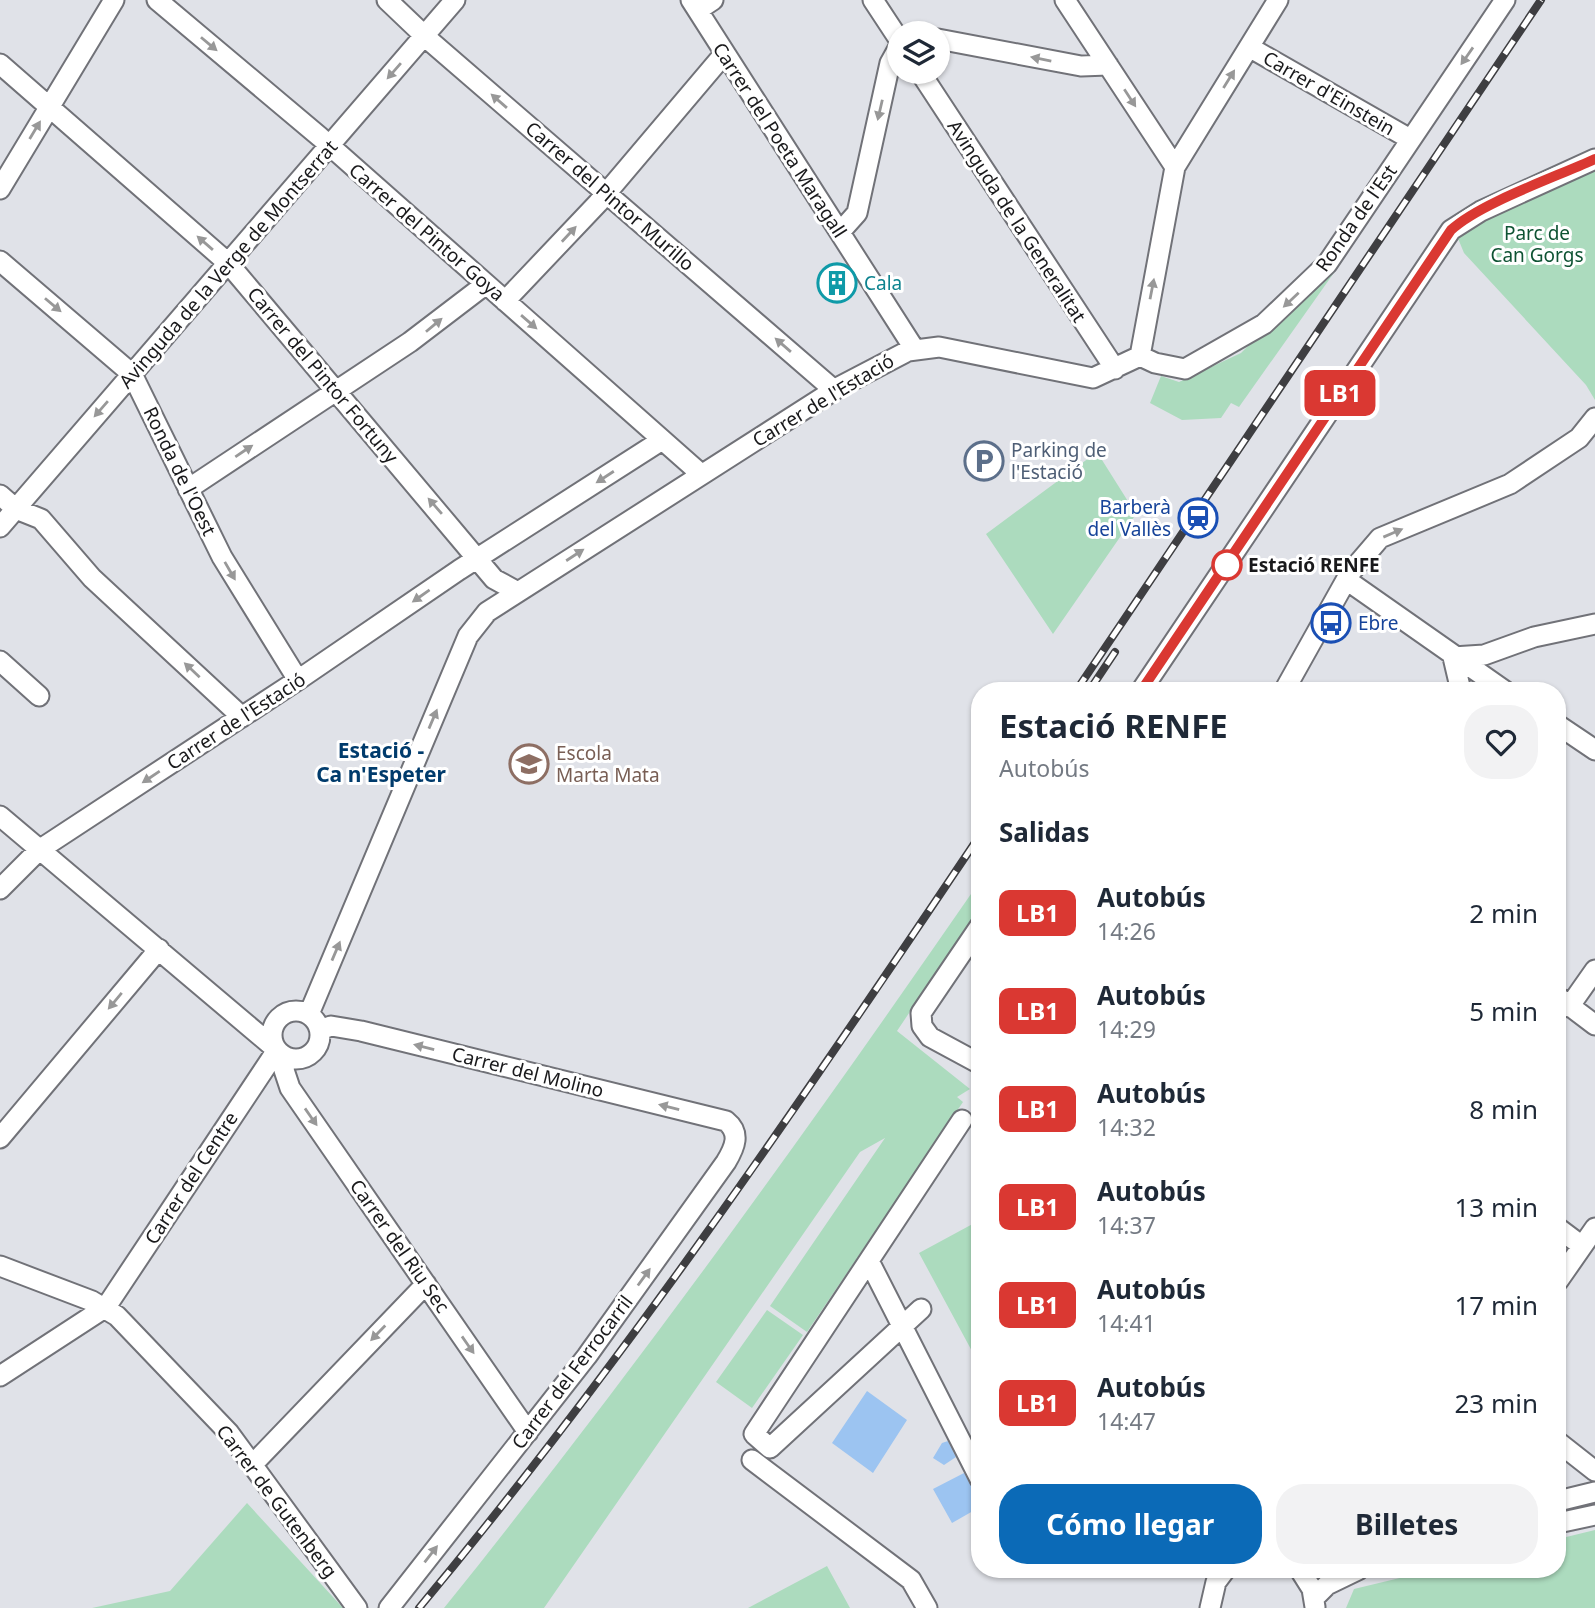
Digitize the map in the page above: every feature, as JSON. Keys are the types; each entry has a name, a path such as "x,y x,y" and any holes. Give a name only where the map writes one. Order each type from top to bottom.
{"street":[{"path":"0,189 114,0"},
{"name":"Carrer del Pintor Goya","path":"157,0 329,146 701,474"},
{"name":"Carrer del Pintor Murillo","path":"387,0 424,36 834,390"},
{"name":"Avinguda de la Verge de Montserrat","path":"0,527 455,0"},
{"path":"873,0 887,22"},
{"path":"1065,0 1175,167"},
{"path":"1115,369 1140,356 1175,167 1278,0"},
{"name":"Ronda de l'Est","path":"1140,356 1185,369 1264,324 1327,264 1505,0"},
{"name":"Carrer del Poeta Maragall","path":"700,3 725,53 915,350"},
{"path":"950,41 1081,66 1108,65"},
{"name":"Carrer d'Einstein","path":"1249,47 1410,139"},
{"path":"505,301 606,193 725,53"},
{"name":"Carrer del Pintor Fortuny","path":"0,64 228,263 494,579 518,592"},
{"path":"840,232 857,213 887,77"},
{"name":"Avinguda de la Generalitat","path":"928,84 1115,369"},
{"path":"1147,682 1451,230 1461,220 1595,159"},
{"name":"Ronda de l'Oest","path":"0,261 132,374 222,556 298,680"},
{"path":"188,489 433,327 486,284"},
{"name":"Carrer de l'Estació","path":"314,1022 468,636 487,612 834,390 908,351 939,347 1093,378 1115,369"},
{"path":"1289,682 1348,581 1350,573 1380,538 1510,484 1544,464 1592,428"},
{"name":"Carrer de l'Estació","path":"0,889 39,850 662,440"},
{"path":"0,495 16,509 41,519 92,578 242,717"},
{"path":"1348,581 1491,682"},
{"path":"1453,657 1484,654 1534,637 1595,624"},
{"path":"1453,657 1459,682"},
{"path":"0,661 39,696"},
{"path":"1566,730 1595,750"},
{"path":"0,816 281,1053 302,1059 316,1049 314,1022 290,1011 276,1021 255,1025 247,1022"},
{"path":"971,939 921,1013 922,1026 930,1037 971,1058"},
{"path":"0,1138 159,949"},
{"path":"1566,999 1595,970"},
{"path":"1566,1004 1595,1025"},
{"path":"276,1021 272,1038 281,1053"},
{"name":"Carrer del Molino","path":"314,1022 361,1031 726,1121 733,1127"},
{"name":"Carrer del Riu Sec","path":"281,1053 290,1088 528,1432"},
{"name":"Carrer del Centre","path":"106,1307 281,1053"},
{"path":"921,1309 770,1448 754,1434 788,1370 827,1313 869,1261 906,1195 962,1120"},
{"name":"Carrer del Ferrocarril","path":"389,1608 587,1356 726,1162 735,1147 733,1127"},
{"path":"1566,1269 1595,1228"},
{"path":"1566,1234 1582,1246"},
{"path":"869,1261 971,1461"},
{"path":"0,1266 106,1307"},
{"path":"254,1463 426,1284"},
{"path":"0,1376 106,1307"},
{"name":"Carrer de Gutenberg","path":"106,1307 220,1423 254,1463 356,1608"},
{"path":"1566,1448 1595,1471"},
{"path":"752,1461 911,1580 927,1608"},
{"path":"1566,1498 1595,1492"},
{"path":"1566,1521 1595,1515"},
{"path":"1209,1607 1219,1578"},
{"path":"1304,1578 1315,1603"},
{"path":"1315,1603 1327,1585 1341,1578"}],"green space":[{"name":"Parc de Can Gorgs","path":"1595,152 1595,400 1586,385 1464,253 1450,219"},
{"path":"1338,256 1343,260 1239,407 1231,403 1221,418 1182,420 1150,403 1161,376 1179,382 1241,353"},
{"path":"1097,452 1136,514 1053,634 986,534"},
{"path":"971,894 971,920 897,1031 970,1089 957,1097 963,1102 807,1332 770,1306 885,1138 860,1152 544,1608 444,1608 652,1340 851,1066"},
{"path":"971,1225 971,1349 919,1253"},
{"path":"767,1310 803,1335 752,1408 716,1382"},
{"path":"247,1503 343,1608 92,1608 170,1591"},
{"path":"1595,1530 1595,1608 1346,1608 1354,1589 1400,1578 1566,1578 1566,1537"},
{"path":"827,1566 850,1608 748,1608"}],"water":[{"path":"867,1391 907,1420 873,1473 832,1443"},
{"path":"948,1441 956,1457 944,1465 933,1458 942,1443"},
{"path":"964,1473 971,1485 971,1512 952,1523 933,1489"}],"railway":[{"path":"1082,682 1541,0"},
{"path":"1095,682 1115,652"},
{"path":"419,1608 568,1421 710,1229 971,848"}],"bus line":[{"name":"LB1","path":"1147,682 1451,230 1461,220 1595,159"}],"place":[{"name":"Cala","path":"837,283"},
{"name":"Parking de l'Estació","path":"984,461"},
{"name":"Barberà del Vallès","path":"1198,518"},
{"name":"Estació RENFE","path":"1227,565"},
{"name":"Ebre","path":"1331,623"},
{"name":"Escola Marta Mata","path":"529,764"}],"district":[{"name":"Estació - Ca n'Espeter","path":"381,762"}]}
